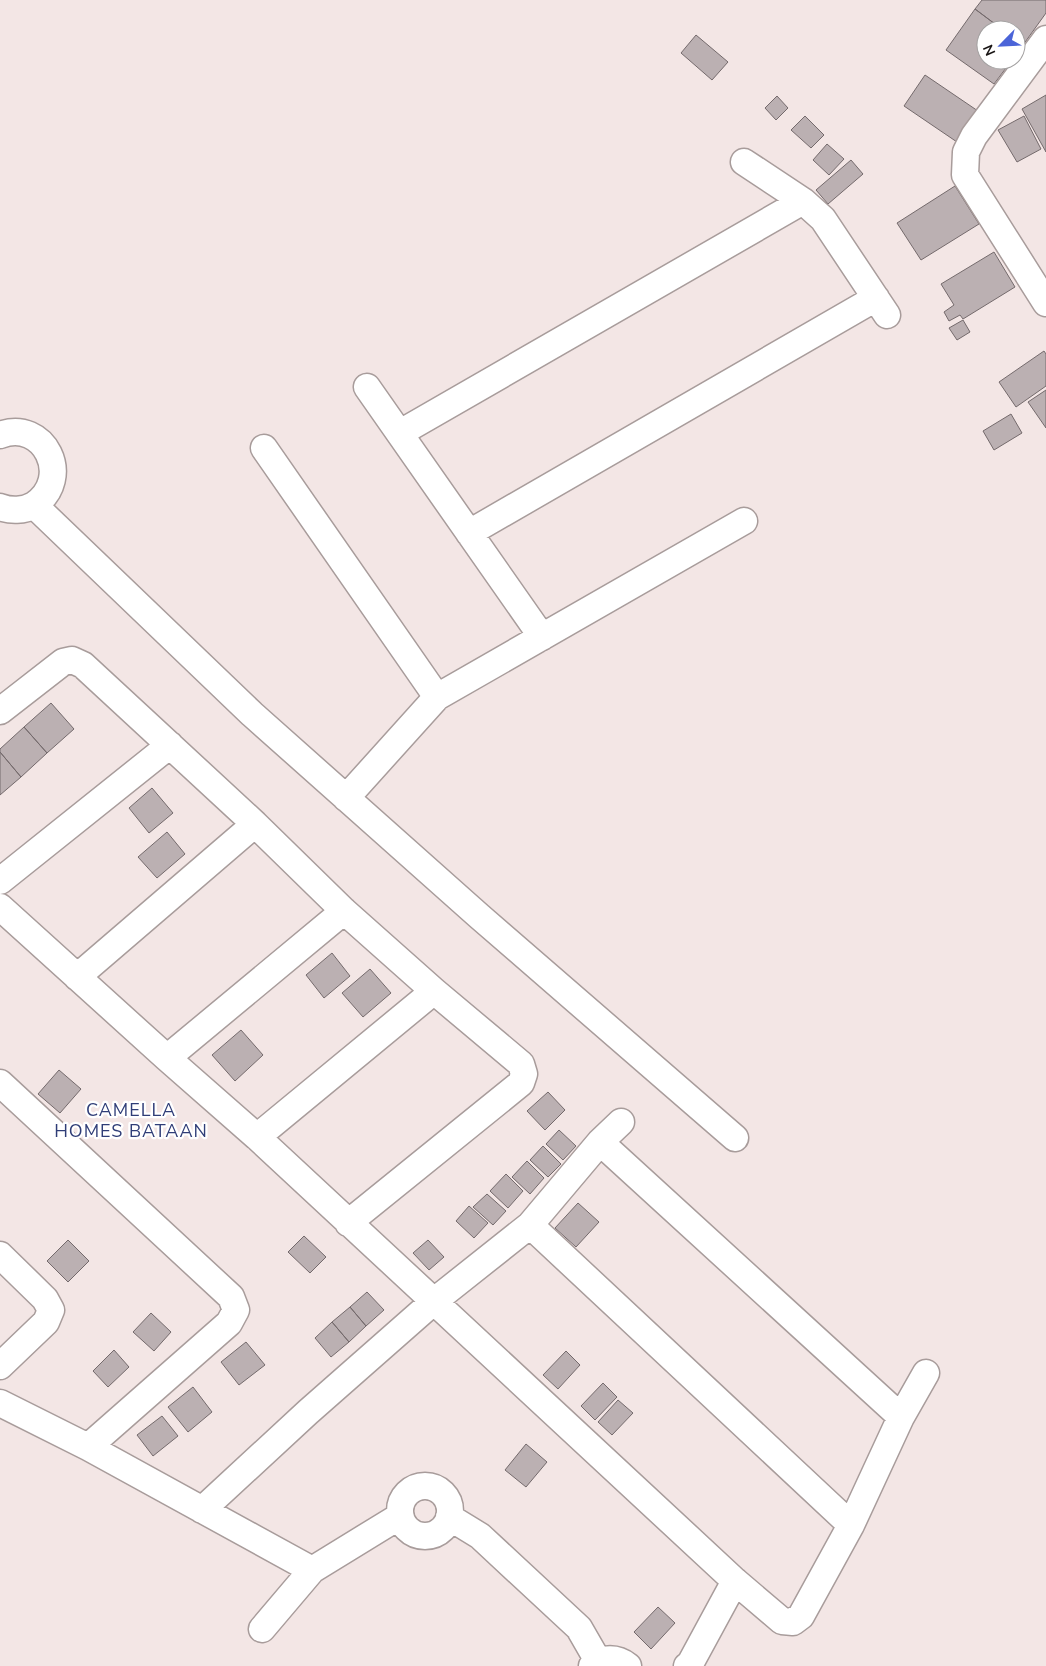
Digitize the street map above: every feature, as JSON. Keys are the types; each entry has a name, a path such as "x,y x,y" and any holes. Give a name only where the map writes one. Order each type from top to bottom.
{"street":[{"path":"1046,39 974,136 966,152 965,175 1046,304"},
{"path":"469,533 882,306 823,219 803,201 744,162"},
{"path":"400,433 803,201"},
{"path":"367,387 542,637"},
{"path":"2,513 30,508 49,491 53,479 53,466 49,454 42,444 31,436 3,428"},
{"path":"264,448 437,697"},
{"path":"34,505 252,714 486,923 735,1138"},
{"path":"346,798 437,697 744,521"},
{"path":"0,711 63,662 72,660 82,665 255,824 344,911 434,991 521,1064 524,1074 522,1083 348,1224"},
{"path":"0,882 170,745"},
{"path":"77,977 255,824"},
{"path":"0,907 166,1058 258,1138 348,1224 735,1581 782,1621 793,1622 802,1616 851,1525 901,1416 926,1373"},
{"path":"166,1058 344,911"},
{"path":"258,1138 434,991"},
{"path":"0,1084 231,1297 236,1310 229,1324 88,1447"},
{"path":"202,1510 308,1412 433,1302 530,1225 600,1142 621,1122"},
{"path":"600,1142 901,1416"},
{"path":"530,1225 851,1525"},
{"path":"0,1255 45,1299 51,1310 46,1322 0,1366"},
{"path":"0,1403 88,1447 312,1570"},
{"path":"423,1486 434,1487 442,1492 447,1499 450,1508 449,1517 446,1526 439,1532 430,1536 420,1536 404,1526 400,1516 400,1506 405,1496 413,1489 423,1486"},
{"path":"262,1629 312,1570 400,1516"},
{"path":"449,1517 480,1536 579,1628 588,1641 595,1664 608,1658 618,1660 628,1666"},
{"path":"687,1666 690,1664 735,1581"}],"building":[{"path":"982,0 1046,0 1046,13 1026,41 1026,20 990,20 975,9"},
{"path":"975,9 990,20 976,20 976,70 1004,70 994,84 946,50"},
{"path":"696,35 728,62 712,80 681,53"},
{"path":"925,75 978,111 957,142 904,106"},
{"path":"1046,95 1046,152 1022,109"},
{"path":"777,96 788,108 776,120 765,108"},
{"path":"805,116 824,135 811,148 791,130"},
{"path":"1024,116 1041,149 1017,162 998,130"},
{"path":"827,144 844,159 829,175 813,160"},
{"path":"851,160 863,174 828,204 816,190"},
{"path":"955,186 979,224 921,260 897,223"},
{"path":"994,252 1015,287 963,319 960,315 949,321 944,312 954,305 941,284"},
{"path":"963,320 970,332 957,340 949,328"},
{"path":"1044,351 1046,354 1046,386 1016,407 999,382"},
{"path":"1046,390 1046,428 1028,402"},
{"path":"1011,414 1022,433 994,450 983,431"},
{"path":"51,703 74,729 47,753 24,727"},
{"path":"24,727 47,753 21,777 0,752 0,749"},
{"path":"0,752 21,777 0,795"},
{"path":"152,788 173,813 149,833 129,808"},
{"path":"167,832 185,854 157,878 138,857"},
{"path":"332,953 350,976 324,998 306,975"},
{"path":"370,969 391,993 363,1017 342,993"},
{"path":"241,1030 263,1055 235,1081 212,1055"},
{"path":"59,1070 81,1089 60,1113 38,1094"},
{"path":"548,1092 565,1110 545,1130 527,1111"},
{"path":"559,1130 576,1146 563,1160 546,1144"},
{"path":"543,1146 561,1164 548,1177 530,1160"},
{"path":"527,1161 544,1178 530,1194 512,1177"},
{"path":"506,1174 523,1191 508,1208 490,1191"},
{"path":"487,1194 506,1211 493,1225 473,1207"},
{"path":"578,1203 599,1222 576,1247 555,1228"},
{"path":"469,1206 488,1223 474,1238 456,1221"},
{"path":"304,1236 326,1257 310,1273 288,1252"},
{"path":"68,1240 89,1261 68,1282 47,1261"},
{"path":"428,1240 444,1257 429,1270 413,1253"},
{"path":"367,1292 384,1310 366,1326 350,1307"},
{"path":"350,1307 366,1326 349,1342 332,1322"},
{"path":"151,1313 171,1332 154,1351 133,1332"},
{"path":"332,1322 349,1342 331,1357 315,1338"},
{"path":"246,1342 265,1365 239,1385 221,1362"},
{"path":"114,1350 129,1367 108,1387 93,1371"},
{"path":"566,1351 580,1365 558,1389 543,1375"},
{"path":"603,1383 617,1397 595,1420 581,1406"},
{"path":"193,1387 212,1412 188,1432 168,1407"},
{"path":"618,1400 633,1413 612,1435 598,1422"},
{"path":"162,1416 178,1436 153,1456 137,1435"},
{"path":"526,1444 547,1462 526,1487 505,1470"},
{"path":"658,1607 675,1623 651,1649 634,1632"}],"district":[{"name":"CAMELLA HOMES BATAAN","path":"131,1120"}]}
